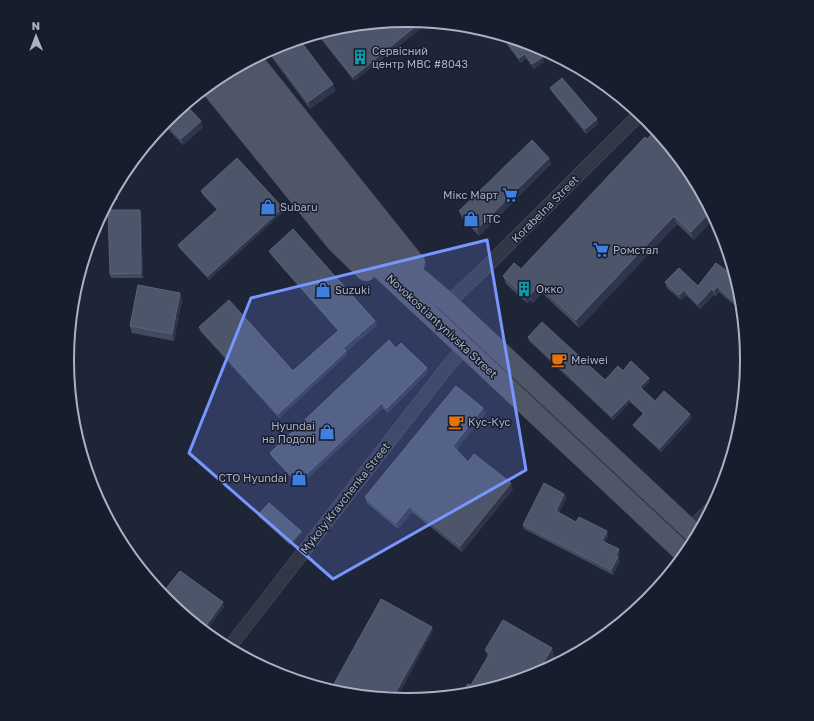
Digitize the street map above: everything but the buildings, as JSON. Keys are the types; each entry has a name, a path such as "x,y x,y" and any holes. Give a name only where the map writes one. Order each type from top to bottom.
{"main road":[{"path":"255,63 413,260 431,288"},
{"name":"Novokostiantynivska Street","path":"239,73 257,109 346,232 381,269 681,550"},
{"name":"Novokostiantynivska Street","path":"227,80 257,109 359,224 402,264 448,303 693,532"},
{"path":"213,90 336,242 377,281 402,299 420,306"}],"street":[{"name":"Korabelna Street","path":"448,303 636,118"},
{"name":"Mykoly Kravchenka Street","path":"232,644 464,347"}],"highlighted area":[{"path":"487,240 526,470 333,579 189,453 251,298"}],"place":[{"name":"Сервісний центр МВС #8043","path":"360,57"},
{"name":"Мікс Март","path":"510,195"},
{"name":"Subaru","path":"268,207"},
{"name":"ITC","path":"471,219"},
{"name":"Ромстал","path":"601,250"},
{"name":"Окко","path":"524,289"},
{"name":"Suzuki","path":"323,290"},
{"name":"Meiwei","path":"559,360"},
{"name":"Кус-Кус","path":"456,422"},
{"name":"Hyundai на Подолі","path":"327,432"},
{"name":"СТО Hyundai","path":"299,478"}]}
